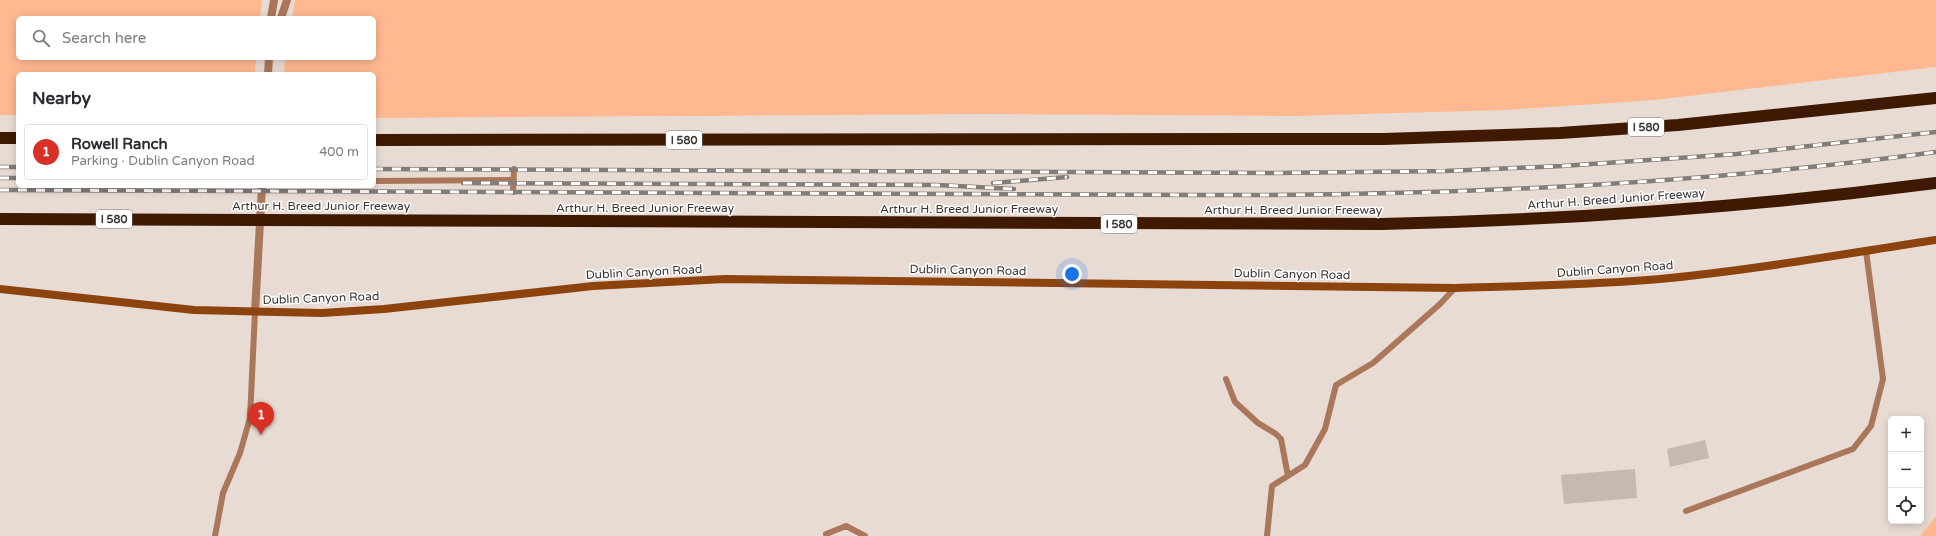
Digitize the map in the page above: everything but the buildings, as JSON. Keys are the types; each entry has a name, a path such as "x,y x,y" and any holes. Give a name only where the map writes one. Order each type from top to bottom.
{"highway":[{"name":"I 580","path":"376,140 1384,139 1560,133 1671,125 1847,109 1936,98"},
{"path":"0,138 16,138"},
{"name":"Arthur H. Breed Junior Freeway","path":"0,219 1260,225 1403,223 1545,218 1673,210 1800,199 1936,183"}],"main road":[{"name":"Dublin Canyon Road","path":"0,289 194,310 322,313 363,311 593,286 725,279 1455,288 1561,286 1660,279 1754,268 1936,240"}],"street":[{"path":"271,16 274,0"},
{"path":"281,16 287,0"},
{"path":"268,72 269,60"},
{"path":"255,312 262,188"}],"lane":[{"path":"513,192 514,170"},
{"path":"376,181 514,180"},
{"path":"1686,511 1853,449 1871,426 1883,379 1866,251"},
{"path":"1267,536 1272,486 1305,465 1325,429 1336,385 1373,363 1440,304 1455,288"},
{"path":"215,536 223,493 240,453 250,418 255,312"},
{"path":"1226,379 1235,402 1258,423 1276,434 1281,439 1288,476"},
{"path":"827,536 826,534 846,526 865,536"}],"shaded area":[{"path":"0,0 262,0 260,16 16,16 16,60 256,60 255,72 16,72 16,115 0,115"},
{"path":"295,0 1936,0 1936,67 1654,100 1505,110 1293,116 985,114 376,118 376,72 284,72 285,60 376,60 376,16 292,16"},
{"path":"1936,516 1936,536 1920,536"}],"railway":[{"path":"376,169 1273,173 1446,171 1562,166 1737,154 1936,132"},
{"path":"0,190 1295,195 1479,191 1662,180 1753,173 1936,152"},
{"path":"0,167 16,167"},
{"path":"993,183 1067,177"},
{"path":"0,178 16,178"},
{"path":"463,183 937,185 1014,189"}],"place":[{"name":"Rowell Ranch","path":"261,435"}]}
